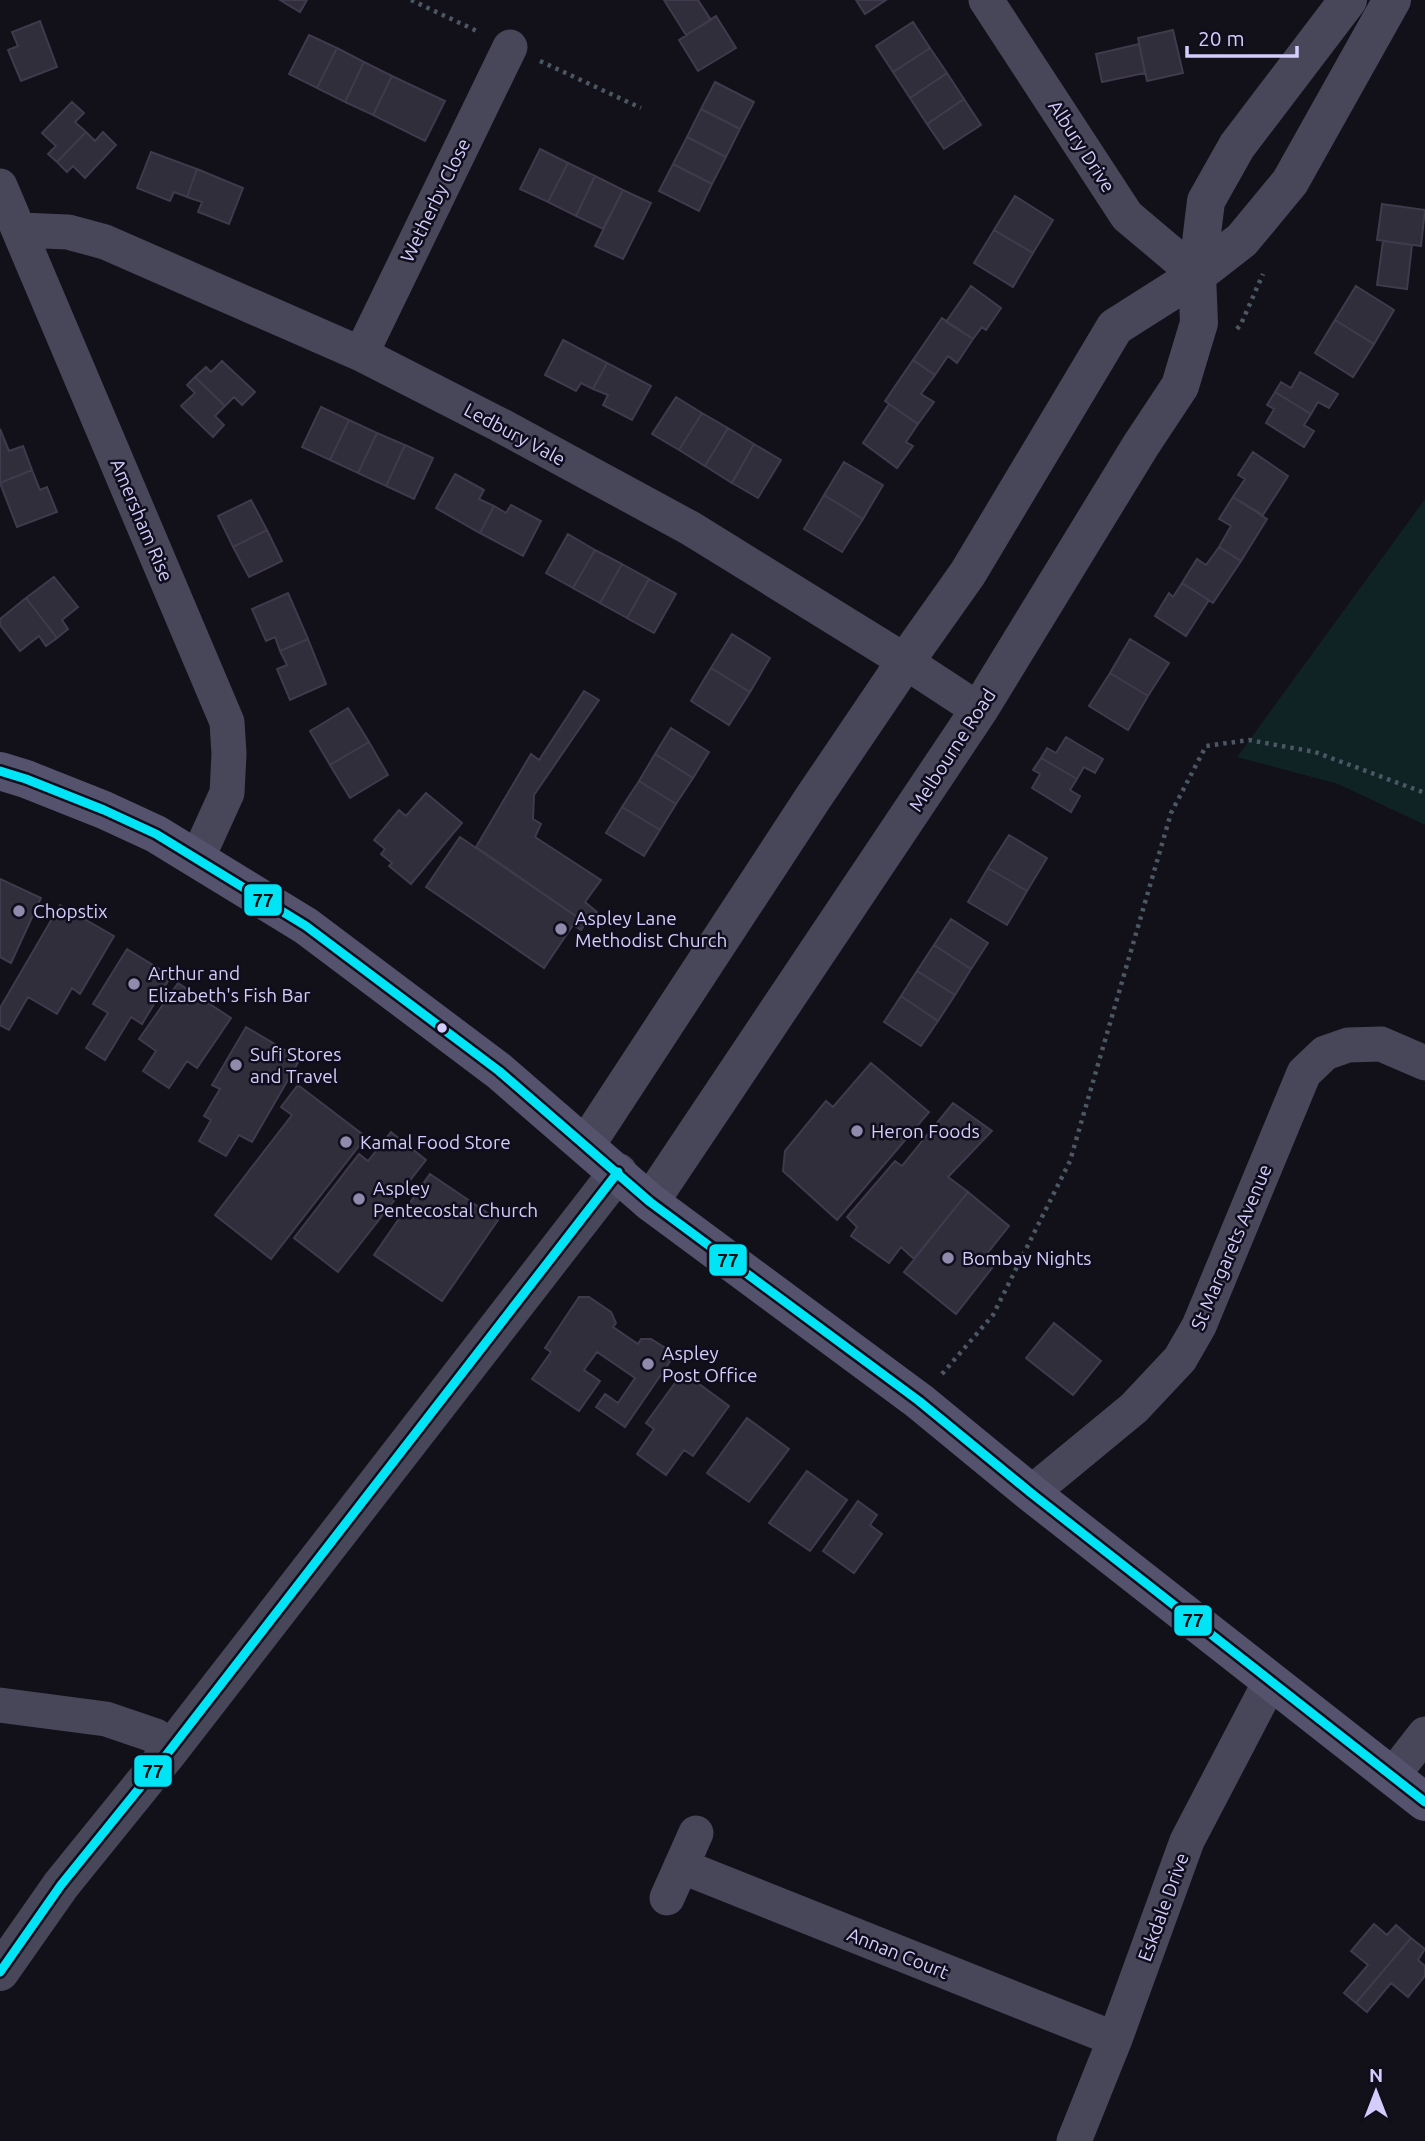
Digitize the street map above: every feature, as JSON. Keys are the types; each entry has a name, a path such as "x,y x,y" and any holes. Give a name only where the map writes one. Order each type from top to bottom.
{"main road":[{"path":"0,771 104,810 156,834 306,926 499,1071 650,1202 919,1401 1031,1493 1425,1802"}],"street":[{"name":"Albury Drive","path":"986,0 1127,216 1196,275"},
{"name":"Melbourne Road","path":"650,1202 979,710 1180,386 1199,323 1196,275 1206,201 1237,146 1348,0"},
{"path":"586,1145 905,662 968,573 1115,327 1196,275 1242,240 1290,182 1392,0"},
{"name":"Wetherby Close","path":"361,354 510,47"},
{"name":"Amersham Rise","path":"0,186 227,722 229,754 226,793 197,859"},
{"name":"Ledbury Vale","path":"20,230 68,232 105,242 361,354 500,425 690,528 979,710"},
{"name":"St Margarets Avenue","path":"1031,1493 1134,1408 1180,1359 1199,1326 1304,1073 1325,1053 1348,1045 1381,1044 1425,1063"},
{"path":"0,1972 61,1885 167,1754 618,1172"},
{"name":"Eskdale Drive","path":"1074,2141 1115,2039 1186,1841 1270,1682"},
{"path":"0,1705 106,1719 156,1736 167,1754"},
{"path":"1392,1775 1425,1734"},
{"path":"667,1898 695,1833"},
{"name":"Annan Court","path":"681,1866 1115,2039"}],"path":[{"path":"1233,333 1241,324 1264,270"},
{"path":"919,1401 993,1315 1070,1161 1171,813 1206,746 1250,740 1315,752 1425,793"}],"green space":[{"path":"1425,499 1425,825 1338,784 1237,757"}],"building":[{"path":"280,0 307,0 300,12"},
{"path":"664,0 698,0 711,20 686,35"},
{"path":"856,0 886,0 865,14"},
{"path":"716,16 736,48 698,71 679,40"},
{"path":"40,21 57,67 21,81 8,50 18,46 12,32"},
{"path":"913,22 930,48 893,72 876,46"},
{"path":"1173,30 1183,73 1147,81 1138,38"},
{"path":"309,35 337,48 317,88 289,74"},
{"path":"1139,44 1145,73 1102,82 1096,54"},
{"path":"337,48 364,62 345,102 317,88"},
{"path":"930,48 947,73 910,98 893,72"},
{"path":"364,62 392,76 373,115 345,102"},
{"path":"947,73 964,99 927,124 910,98"},
{"path":"392,76 445,101 425,141 373,115"},
{"path":"715,82 754,102 740,129 701,109"},
{"path":"964,99 981,125 944,149 927,124"},
{"path":"72,102 84,113 75,122 86,132 57,162 48,154 56,146 42,133"},
{"path":"701,109 740,129 726,157 687,137"},
{"path":"86,132 95,141 103,132 116,145 85,178 73,166 67,172 57,162"},
{"path":"687,137 726,157 712,184 673,164"},
{"path":"540,149 568,163 548,202 520,189"},
{"path":"151,152 197,169 187,197 174,192 170,201 137,188"},
{"path":"568,163 595,176 576,216 548,202"},
{"path":"673,164 712,184 699,211 659,191"},
{"path":"197,169 243,188 229,224 198,212 202,202 187,197"},
{"path":"595,176 623,190 603,229 576,216"},
{"path":"623,190 651,203 623,259 595,246"},
{"path":"1015,196 1053,220 1033,253 994,230"},
{"path":"1382,204 1425,210 1421,246 1377,240"},
{"path":"994,230 1033,253 1013,287 974,263"},
{"path":"1383,241 1412,245 1407,289 1377,285"},
{"path":"971,286 1001,308 986,330 982,327 973,339 946,322"},
{"path":"1356,286 1394,310 1374,344 1335,320"},
{"path":"942,318 973,339 957,363 948,356 935,375 913,360"},
{"path":"1335,320 1374,344 1353,377 1315,353"},
{"path":"563,340 607,363 593,389 581,383 576,391 545,375"},
{"path":"913,360 935,375 921,394 934,402 918,424 885,401"},
{"path":"222,361 255,392 242,405 234,397 225,406 195,377 206,367 211,372"},
{"path":"607,363 651,386 632,420 603,405 608,395 593,389"},
{"path":"1300,372 1338,394 1329,408 1318,402 1311,414 1275,392 1281,382 1291,388"},
{"path":"195,377 225,406 215,416 224,425 213,437 181,406 195,393 187,385"},
{"path":"1275,392 1311,414 1304,425 1314,431 1304,447 1266,423 1274,409 1267,405"},
{"path":"676,397 702,413 679,450 652,434"},
{"path":"889,404 918,424 906,442 913,446 897,468 863,443"},
{"path":"321,407 349,420 330,460 302,447"},
{"path":"702,413 728,428 705,466 679,450"},
{"path":"349,420 377,433 358,473 330,460"},
{"path":"728,428 754,444 732,483 705,466"},
{"path":"0,429 9,451 23,446 32,470 0,483"},
{"path":"377,433 405,445 386,486 358,473"},
{"path":"754,444 781,460 758,498 732,483"},
{"path":"405,445 433,458 414,499 386,486"},
{"path":"1253,452 1288,476 1263,515 1233,497 1245,479 1238,475"},
{"path":"844,462 883,485 863,519 824,495"},
{"path":"32,470 40,490 47,487 57,512 17,527 0,483"},
{"path":"455,474 484,490 479,499 494,506 480,533 436,508"},
{"path":"824,495 863,519 842,552 804,529"},
{"path":"1233,497 1267,519 1241,561 1219,547 1231,526 1219,519"},
{"path":"251,500 267,530 233,547 218,516"},
{"path":"511,505 541,521 523,556 480,533 494,506 506,513"},
{"path":"267,530 282,561 249,577 233,547"},
{"path":"568,534 595,550 573,588 546,573"},
{"path":"1219,547 1241,561 1213,603 1182,583 1197,559 1206,565"},
{"path":"595,550 622,564 600,603 573,588"},
{"path":"622,564 649,579 627,618 600,603"},
{"path":"54,577 78,607 62,620 68,629 57,638 26,598"},
{"path":"649,579 676,594 654,633 627,618"},
{"path":"1182,583 1209,600 1186,636 1155,616 1169,593 1173,597"},
{"path":"288,593 308,639 280,651 275,637 266,641 252,609"},
{"path":"26,598 57,638 46,646 39,636 20,651 0,625 0,619"},
{"path":"732,634 770,658 750,692 711,668"},
{"path":"308,639 326,684 290,700 277,669 287,665 280,651"},
{"path":"1130,639 1169,663 1148,696 1110,673"},
{"path":"711,668 750,692 729,725 691,701"},
{"path":"1110,673 1148,696 1128,730 1089,706"},
{"path":"584,691 599,700 534,795 533,819 541,824 535,837 601,880 585,902 597,912 586,923 476,847 531,754 539,760"},
{"path":"348,708 369,742 330,765 310,731"},
{"path":"671,728 709,752 693,778 655,754"},
{"path":"1066,737 1103,759 1095,773 1084,767 1077,779 1041,758 1047,748 1056,753"},
{"path":"369,742 388,775 350,798 330,765"},
{"path":"655,754 693,778 676,804 639,781"},
{"path":"1041,758 1077,779 1070,790 1080,796 1071,812 1032,788 1040,774 1033,770"},
{"path":"639,781 676,804 660,830 622,807"},
{"path":"426,793 462,823 411,884 389,866 392,863 381,854 385,849 374,840 399,810 406,816"},
{"path":"622,807 660,830 644,856 606,833"},
{"path":"1009,835 1047,858 1027,891 988,868"},
{"path":"460,837 586,923 581,930 573,925 544,968 426,887"},
{"path":"988,868 1027,891 1007,925 968,902"},
{"path":"0,879 41,898 11,963 0,957"},
{"path":"60,905 114,936 80,994 72,988 57,1014 28,997 9,1030 0,1025 0,1008"},
{"path":"951,919 988,943 971,969 934,945"},
{"path":"934,945 971,969 955,995 917,971"},
{"path":"127,949 171,976 142,1024 131,1017 105,1060 86,1048 108,1013 93,1004"},
{"path":"917,971 955,995 938,1021 901,996"},
{"path":"178,983 231,1018 197,1068 187,1061 169,1088 143,1071 156,1051 139,1039"},
{"path":"901,996 938,1021 921,1046 884,1022"},
{"path":"246,1027 300,1059 252,1142 239,1135 226,1156 199,1141 211,1120 204,1116 220,1089 212,1085"},
{"name":"Heron Foods","path":"871,1063 929,1112 837,1220 783,1171 785,1151 826,1101 833,1107"},
{"path":"298,1085 366,1137 271,1259 215,1215 292,1115 281,1107"},
{"path":"953,1103 992,1131 948,1177 968,1192 914,1259 901,1247 889,1263 851,1236 857,1227 847,1217 895,1161 902,1166"},
{"name":"Aspley Pentecostal Church","path":"391,1132 426,1160 338,1272 294,1238 359,1154 368,1161"},
{"path":"430,1174 498,1220 442,1301 374,1255"},
{"path":"968,1192 1009,1226 986,1255 996,1263 956,1314 904,1272"},
{"path":"579,1297 589,1297 611,1312 616,1323 613,1327 638,1344 641,1339 651,1339 667,1349 671,1360 625,1427 596,1407 605,1394 618,1403 635,1378 597,1352 584,1370 600,1381 579,1411 532,1379 551,1352 545,1348"},
{"path":"1054,1323 1101,1361 1073,1395 1026,1358"},
{"path":"683,1372 729,1406 693,1456 684,1450 666,1475 637,1454 654,1429 646,1423"},
{"path":"747,1418 789,1449 749,1502 707,1473"},
{"path":"807,1471 847,1500 810,1551 769,1523"},
{"path":"858,1501 877,1515 870,1525 882,1534 854,1573 823,1551"},
{"path":"1374,1924 1387,1935 1396,1925 1411,1938 1356,2003 1344,1993 1368,1965 1351,1951"},
{"path":"1411,1938 1425,1949 1418,1960 1425,1966 1425,1976 1408,1997 1391,1983 1367,2012 1356,2003"}],"transit line":[{"name":"77","path":"0,771 104,810 156,834 306,926 499,1071 650,1202 919,1401 1031,1493 1425,1802"},
{"name":"77","path":"0,1972 61,1885 167,1754 618,1172"}],"place":[{"name":"Chopstix","path":"19,911"},
{"name":"Aspley Lane Methodist Church","path":"561,929"},
{"name":"Arthur and Elizabeth's Fish Bar","path":"134,984"},
{"name":"Sufi Stores and Travel","path":"236,1065"},
{"name":"Heron Foods","path":"857,1131"},
{"name":"Kamal Food Store","path":"346,1142"},
{"name":"Aspley Pentecostal Church","path":"359,1199"},
{"name":"Bombay Nights","path":"948,1258"},
{"name":"Aspley Post Office","path":"648,1364"}]}
